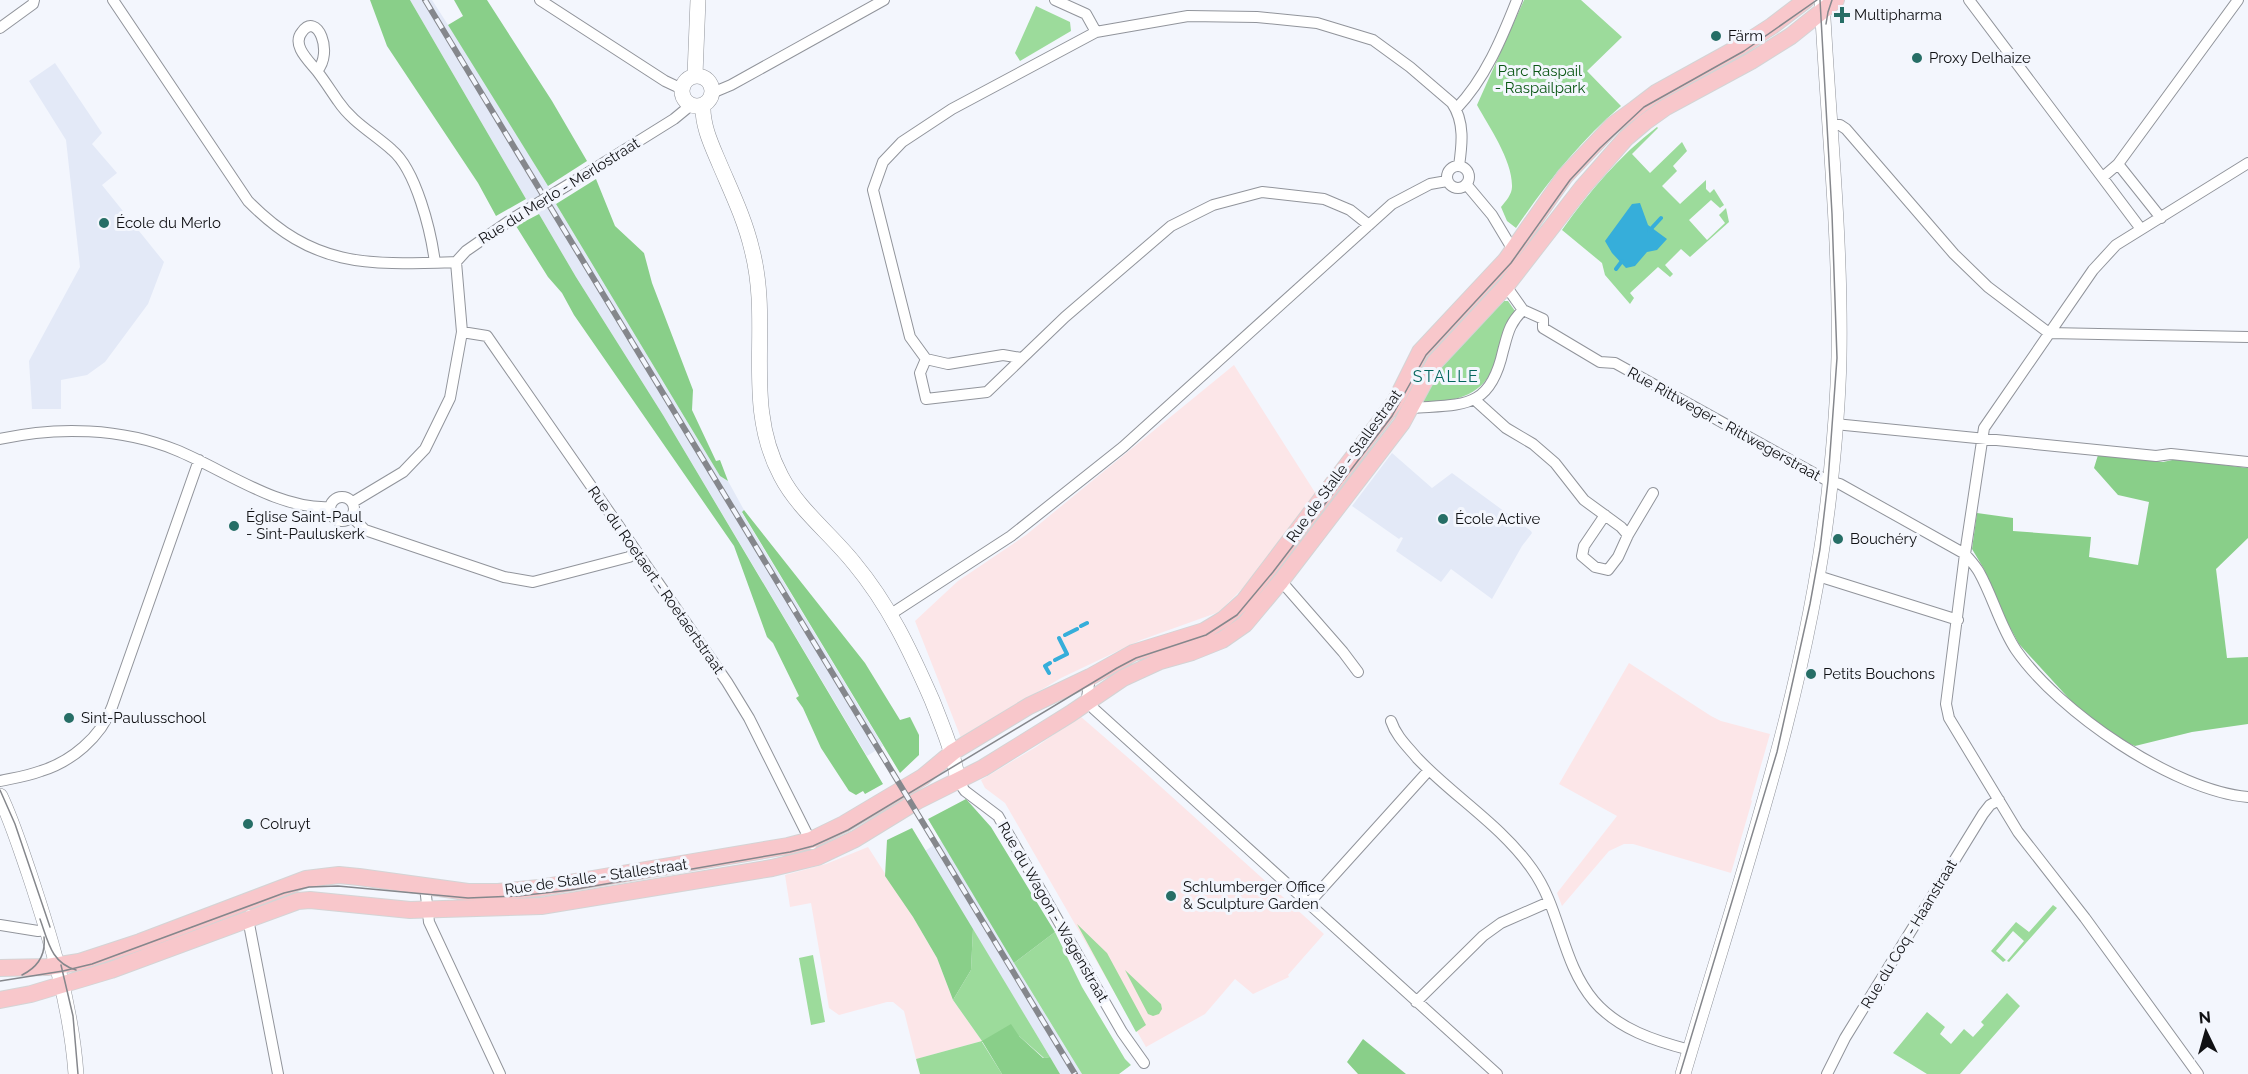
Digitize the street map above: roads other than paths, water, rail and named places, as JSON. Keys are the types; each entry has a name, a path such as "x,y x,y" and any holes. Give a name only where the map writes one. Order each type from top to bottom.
{"main road":[{"name":"Rue de Stalle - Stallestraat","path":"0,968 60,975 111,970 287,904 310,900 410,910 541,906 772,868 817,857 855,839 918,801 1029,706 1090,677 1133,653 1204,631 1224,619 1244,601 1395,402 1420,352 1513,250 1565,177 1613,125 1656,93 1764,31 1806,0"},
{"name":"Rue de Stalle - Stallestraat","path":"0,1000 31,994 79,962 140,942 306,879 339,875 468,892 539,888 770,850 811,840 844,824 923,777 956,767 1089,701 1142,668 1211,646 1235,632 1257,611 1412,408 1435,362 1506,286 1582,188 1626,138 1666,107 1751,61 1791,36 1822,5 1836,0"}],"street":[{"path":"0,28 33,4 34,0"},
{"path":"113,0 243,193 268,221 292,238 336,257 363,262 456,262 462,332 450,398 425,449 403,472 353,502"},
{"path":"540,0 665,81 682,89"},
{"path":"695,75 698,0"},
{"name":"Rue du Merlo - Merlostraat","path":"456,262 466,250 512,219 702,101 884,0"},
{"path":"1055,0 1086,14 1096,32"},
{"path":"1456,110 1468,97 1488,66 1517,0"},
{"path":"1969,0 2141,229"},
{"path":"2103,177 2118,164 2238,0"},
{"path":"1683,1074 1779,752 1818,576 1830,482 1839,358 1830,124 1822,5"},
{"path":"1021,358 1003,355 948,364 926,359 910,337 873,190 883,162 902,142 952,109 1096,32 1188,16 1257,17 1317,23 1373,40 1410,67 1452,104 1456,110 1462,140 1459,166"},
{"path":"317,71 345,111 368,133 392,150 406,165 432,236 435,263"},
{"path":"695,75 686,80 682,89 684,98 702,101"},
{"path":"695,75 708,80 712,88 702,101 708,135 747,228 758,278 761,322 759,408 770,453 793,494 852,561 891,614 923,679 956,767"},
{"path":"1830,124 1840,125 1846,129 1954,254 1988,287 2049,333 2248,337"},
{"path":"2198,1074 2085,918 2018,832 1949,718 1946,704 1984,428 2093,270 2116,245 2248,163"},
{"path":"2118,164 2161,218"},
{"path":"1448,181 1449,171 1459,166"},
{"path":"1459,166 1468,173 1466,184"},
{"path":"891,614 1011,536 1123,447 1392,204 1430,184 1448,181"},
{"path":"1448,181 1456,188 1466,184"},
{"path":"1466,184 1492,215 1513,250"},
{"path":"926,359 920,373 926,399 987,392 1047,334 1171,226 1213,205 1262,192 1324,199 1350,210 1369,225"},
{"name":"Rue Rittweger - Rittwegerstraat","path":"1506,286 1523,310 1543,319 1543,328 1600,362 1615,363 1965,554"},
{"path":"1523,310 1509,326 1501,361 1492,383 1475,400 1506,428 1533,444 1548,457 1584,500 1621,527 1628,535"},
{"name":"Rue du Roetaert - Roetaertstraat","path":"462,332 487,336 738,700 811,840 817,857"},
{"name":"Rue de Stalle - Stallestraat","path":"1412,408 1475,400"},
{"path":"1834,424 2156,456 2171,454 2248,462"},
{"path":"0,439 29,434 80,431 111,433 146,440 199,460 285,500 330,507"},
{"path":"0,781 43,771 72,756 87,744 103,726 199,460"},
{"path":"1605,515 1584,546 1581,556 1595,567 1608,570 1618,557 1653,493"},
{"path":"341,496 353,502 355,509 352,517 346,521 336,519 330,511 334,499 341,496"},
{"path":"352,517 365,530 504,577 532,582 629,557 636,552"},
{"path":"1965,554 1978,572 1997,616 2016,650 2039,677 2085,720 2137,756 2194,783 2248,797"},
{"path":"1818,576 1958,620"},
{"path":"1281,581 1358,672"},
{"path":"1090,677 1087,698 1094,709 1497,1074"},
{"path":"1391,721 1395,733 1429,770 1519,852 1533,870 1549,902 1570,963 1594,1001 1625,1027 1690,1050"},
{"name":"Rue du Wagon - Wagenstraat","path":"956,767 965,791 998,816 1122,1032 1144,1063"},
{"path":"1308,904 1429,770"},
{"path":"0,796 18,843 60,975 70,1017 76,1074"},
{"name":"Rue du Coq - Haanstraat","path":"1827,1074 1845,1038 1983,814 1990,805 1999,800"},
{"path":"425,887 429,922 500,1074"},
{"path":"258,896 248,918 278,1074"},
{"path":"1416,1002 1483,936 1501,923 1549,902"},
{"path":"0,925 38,931 47,930"}],"water":[{"path":"1640,203 1648,225 1667,239 1657,250 1647,252 1635,266 1626,268 1612,253 1605,241 1632,204"}],"waterway":[{"path":"1649,231 1661,218"},
{"path":"1616,269 1622,261"},
{"path":"1081,626 1087,623"},
{"path":"1065,635 1077,629"},
{"path":"1055,660 1067,654 1059,638"},
{"path":"1049,673 1045,666 1050,663"}],"tram line":[{"path":"0,981 92,964 284,893 309,887 338,886 468,898 518,896 571,890 790,852 813,846 848,830 1117,668 1136,658 1206,635 1237,615 1273,572 1392,416 1426,355 1511,263 1570,180 1600,148 1644,107 1744,51 1817,0"},
{"path":"1680,1074 1777,752 1820,549 1828,481 1837,358 1832,214 1820,0"},
{"path":"1826,24 1832,0"},
{"path":"0,790 15,824 50,927"},
{"path":"40,919 48,943 56,957 68,967 76,970"},
{"path":"22,975 40,960 44,949 44,937"},
{"path":"61,965 73,1016 78,1074"}],"railway":[{"path":"425,0 1075,1074"}],"place":[{"name":"Multipharma","path":"1842,15"},
{"name":"Färm","path":"1716,36"},
{"name":"Proxy Delhaize","path":"1917,58"},
{"name":"École du Merlo","path":"104,223"},
{"name":"École Active","path":"1443,519"},
{"name":"Église Saint-Paul - Sint-Pauluskerk","path":"234,526"},
{"name":"Bouchéry","path":"1838,539"},
{"name":"Petits Bouchons","path":"1811,674"},
{"name":"Sint-Paulusschool","path":"69,718"},
{"name":"Colruyt","path":"248,824"},
{"name":"Schlumberger Office & Sculpture Garden","path":"1171,896"}],"district":[{"name":"STALLE","path":"1446,376"}],"park label":[{"name":"Parc Raspail - Raspailpark","path":"1540,80"}]}
